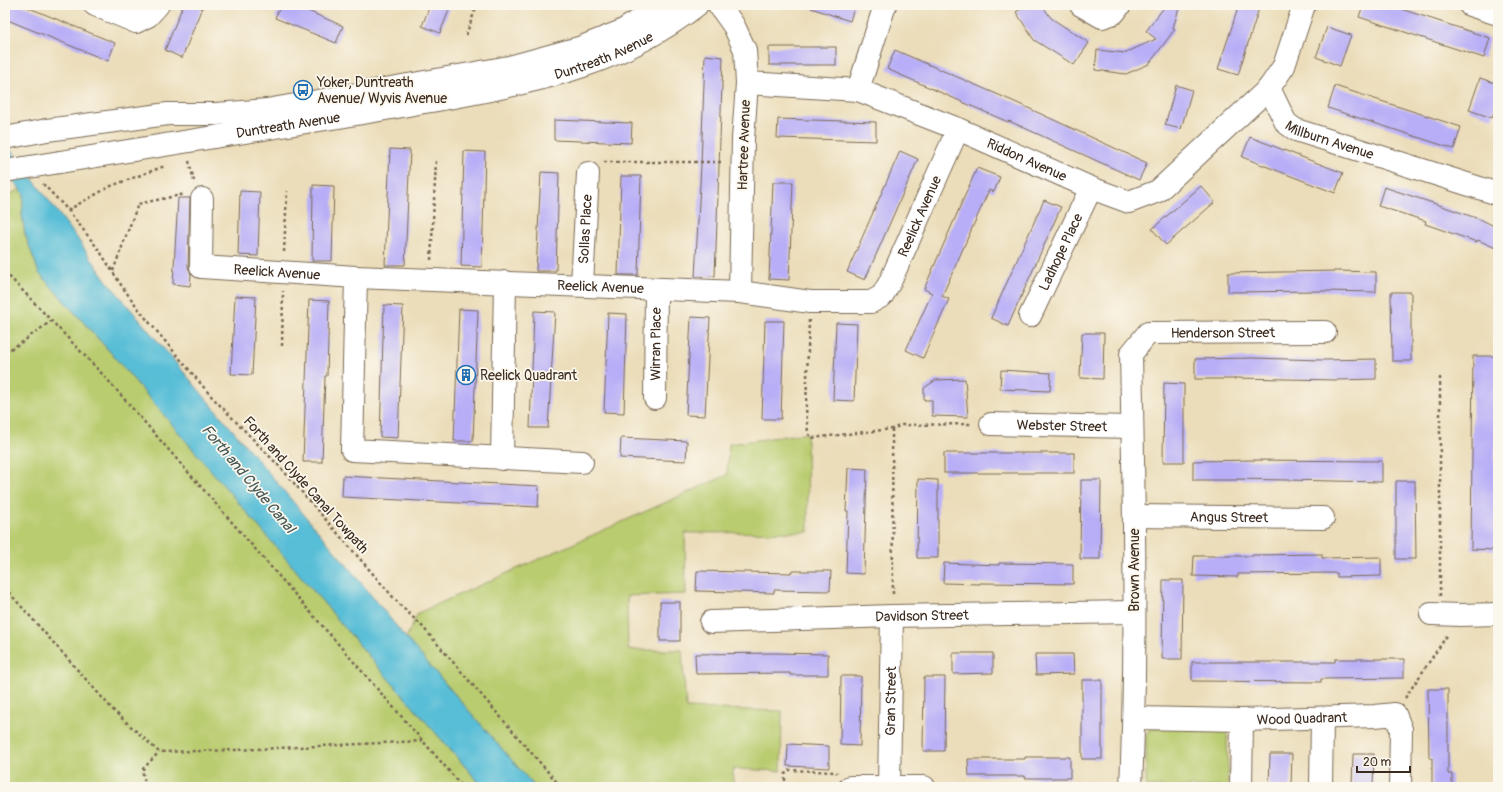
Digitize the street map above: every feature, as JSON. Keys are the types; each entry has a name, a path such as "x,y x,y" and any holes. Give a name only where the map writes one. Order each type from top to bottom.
{"street":[{"path":"95,5 136,22 148,16 158,5"},
{"name":"Duntreath Avenue","path":"5,171 372,112 515,85 590,64 663,5"},
{"name":"Duntreath Avenue","path":"5,138 47,130 168,114 216,114 267,110 509,67 582,47 622,31 644,20 682,17 697,5"},
{"name":"Hartree Avenue","path":"719,5 734,26 745,50 747,83 743,162 740,292"},
{"path":"858,90 885,5"},
{"path":"1081,5 1102,17 1114,13 1120,5"},
{"path":"1269,88 1284,66 1304,5"},
{"path":"1470,5 1498,14"},
{"name":"Riddon Avenue","path":"747,83 858,90 958,129 1091,188 1130,202 1158,191 1269,88"},
{"name":"Millburn Avenue","path":"1269,88 1286,123 1296,130 1496,187"},
{"name":"Reelick Avenue","path":"195,193 201,267 356,277 740,292 810,302 870,302 882,296 890,282 958,129"},
{"name":"Sollas Place","path":"582,286 588,173"},
{"name":"Ladhope Place","path":"1030,316 1091,188"},
{"path":"356,277 352,450 582,462"},
{"path":"502,459 505,282"},
{"name":"Wirran Place","path":"655,398 656,289"},
{"name":"Henderson Street","path":"1131,354 1148,333 1325,332"},
{"name":"Brown Avenue","path":"1131,354 1134,516 1134,718 1131,787"},
{"name":"Webster Street","path":"991,424 1132,427"},
{"name":"Angus Street","path":"1134,516 1324,518"},
{"name":"Davidson Street","path":"711,622 892,616 1134,612"},
{"path":"1444,614 1498,614"},
{"name":"Gran Street","path":"889,786 892,616"},
{"path":"1395,714 1401,729 1400,787"},
{"name":"Wood Quadrant","path":"1134,718 1242,720 1376,716 1395,714"},
{"path":"1321,787 1322,718"},
{"path":"1241,787 1242,720"},
{"path":"850,787 924,787"}],"path":[{"path":"466,35 477,5"},
{"path":"113,272 138,204 195,193 188,159 188,141"},
{"path":"430,280 436,161"},
{"path":"588,173 589,162 743,162"},
{"path":"68,210 111,186 167,165"},
{"name":"Forth and Clyde Canal Towpath","path":"46,188 68,210 99,250 123,288 144,316 212,397 280,467 400,605 421,625 561,787"},
{"path":"5,272 106,378 463,787"},
{"path":"810,302 806,408 808,433 812,438 892,429 902,426 991,424"},
{"path":"5,352 21,343 51,321"},
{"path":"1395,714 1444,614 1440,377"},
{"path":"892,429 892,616"},
{"path":"5,588 114,711 159,752 237,750 422,741"},
{"path":"146,787 142,770 159,752"},
{"path":"786,787 785,774 789,770 836,772 850,787"}],"green space":[{"path":"20,189 24,194 22,215 25,234 39,273 112,354 379,668 483,787 5,787 5,197"},
{"path":"807,433 808,532 685,533 686,594 627,596 628,650 682,650 686,708 782,711 781,771 733,769 733,787 535,787 406,638 418,613 727,475 729,444"},
{"path":"1220,725 1227,732 1228,787 1146,787 1146,736 1150,728"}],"water":[{"name":"Forth and Clyde Canal","path":"5,142 77,238 106,280 349,568 406,638 535,787 483,787 379,668 112,354 39,273 25,234 22,215 24,194 5,170"}],"building":[{"path":"5,5 22,5 115,43 108,61 5,19"},
{"path":"183,5 203,5 182,58 165,50"},
{"path":"281,5 294,5 343,26 336,43 275,18"},
{"path":"430,5 451,5 440,33 422,26"},
{"path":"811,5 855,5 850,21 811,8"},
{"path":"1027,5 1042,5 1051,18 1089,43 1074,65 1034,40 1016,12"},
{"path":"1166,5 1180,5 1173,28 1175,29 1149,64 1126,74 1095,70 1097,50 1125,53 1156,39 1146,31"},
{"path":"1239,5 1260,5 1238,75 1218,69"},
{"path":"1363,5 1389,5 1490,38 1484,58 1359,17"},
{"path":"1327,27 1351,35 1340,66 1316,57"},
{"path":"769,47 836,47 836,65 769,65"},
{"path":"895,50 1015,102 1147,163 1139,180 1009,121 1008,122 887,69"},
{"path":"705,55 723,57 715,276 695,277 701,165"},
{"path":"1480,78 1498,84 1498,100 1492,118 1469,110"},
{"path":"1176,85 1192,90 1181,129 1165,125"},
{"path":"1335,86 1461,127 1454,149 1328,108"},
{"path":"778,119 876,122 876,141 777,138"},
{"path":"554,120 632,123 631,143 554,140"},
{"path":"1250,137 1343,173 1335,193 1242,157"},
{"path":"390,149 410,150 405,265 385,265"},
{"path":"464,151 485,152 482,267 461,266"},
{"path":"900,151 918,159 865,280 847,272"},
{"path":"977,168 1000,177 994,192 989,190 942,296 949,299 923,358 906,350 932,293 924,289"},
{"path":"541,172 559,173 556,271 536,271"},
{"path":"621,176 641,176 638,275 618,275"},
{"path":"773,182 793,182 789,280 769,279"},
{"path":"313,185 334,186 332,261 312,261"},
{"path":"1201,186 1215,202 1166,245 1152,229"},
{"path":"1384,187 1482,220 1498,228 1498,249 1478,240 1477,242 1425,224 1426,221 1378,206"},
{"path":"240,191 260,192 258,256 238,255"},
{"path":"178,198 190,198 188,267 191,274 190,286 173,284"},
{"path":"1044,200 1061,207 1008,326 991,318"},
{"path":"1337,271 1376,272 1376,292 1228,292 1228,273"},
{"path":"1391,292 1411,292 1411,361 1392,361"},
{"path":"235,296 256,297 252,375 231,374"},
{"path":"309,300 329,301 327,376 325,376 322,462 303,462"},
{"path":"384,305 403,306 398,438 380,437"},
{"name":"Reelick Quadrant","path":"459,309 478,310 473,441 454,441"},
{"path":"534,311 555,312 548,428 530,428"},
{"path":"608,313 627,314 624,413 604,412"},
{"path":"691,317 710,318 705,416 686,415"},
{"path":"765,321 784,321 781,419 762,419"},
{"path":"836,323 857,324 854,401 833,400"},
{"path":"1082,333 1104,333 1103,379 1080,378"},
{"path":"1473,356 1497,356 1495,462 1497,462 1496,550 1471,549"},
{"path":"1253,358 1322,360 1376,359 1376,379 1195,379 1195,359"},
{"path":"1001,370 1051,373 1050,391 1000,389"},
{"path":"965,379 968,417 932,416 932,400 924,400 924,388 936,380"},
{"path":"1164,383 1184,384 1184,462 1163,462"},
{"path":"621,438 687,441 686,461 620,458"},
{"path":"944,453 1074,453 1074,473 944,473"},
{"path":"1193,461 1382,461 1382,482 1237,479 1193,480"},
{"path":"848,468 867,469 864,574 846,573"},
{"path":"343,476 539,486 538,507 342,497"},
{"path":"918,479 938,480 938,558 917,558"},
{"path":"1081,480 1101,480 1100,559 1080,559"},
{"path":"1396,481 1415,481 1416,559 1396,559"},
{"path":"1322,554 1322,558 1381,557 1381,576 1337,577 1337,573 1238,574 1238,577 1193,576 1194,556"},
{"path":"944,563 999,565 999,563 1073,564 1073,584 943,583"},
{"path":"697,571 791,573 791,571 831,571 830,591 774,590 774,593 696,591"},
{"path":"1163,580 1183,580 1182,659 1162,659"},
{"path":"660,602 680,602 680,641 660,641"},
{"path":"953,653 993,653 993,673 953,674"},
{"path":"695,654 828,654 828,675 790,675 790,673 696,674"},
{"path":"1035,654 1073,654 1074,674 1036,675"},
{"path":"1335,659 1404,659 1404,678 1321,679 1321,682 1192,681 1192,662 1335,662"},
{"path":"841,676 861,676 860,746 840,745"},
{"path":"924,677 945,677 944,751 923,751"},
{"path":"1082,680 1102,680 1102,759 1082,759"},
{"path":"1428,689 1448,689 1448,774 1452,774 1452,787 1432,787 1432,758 1429,758"},
{"path":"788,744 829,746 829,768 787,766"},
{"path":"1270,754 1292,754 1291,787 1269,787"},
{"path":"1353,754 1374,754 1373,787 1352,787"},
{"path":"1025,757 1070,757 1070,778 969,776 968,759 1025,759"}],"place":[{"name":"Yoker, Duntreath Avenue/ Wyvis Avenue","path":"303,90"},
{"name":"Reelick Quadrant","path":"466,375"}]}
